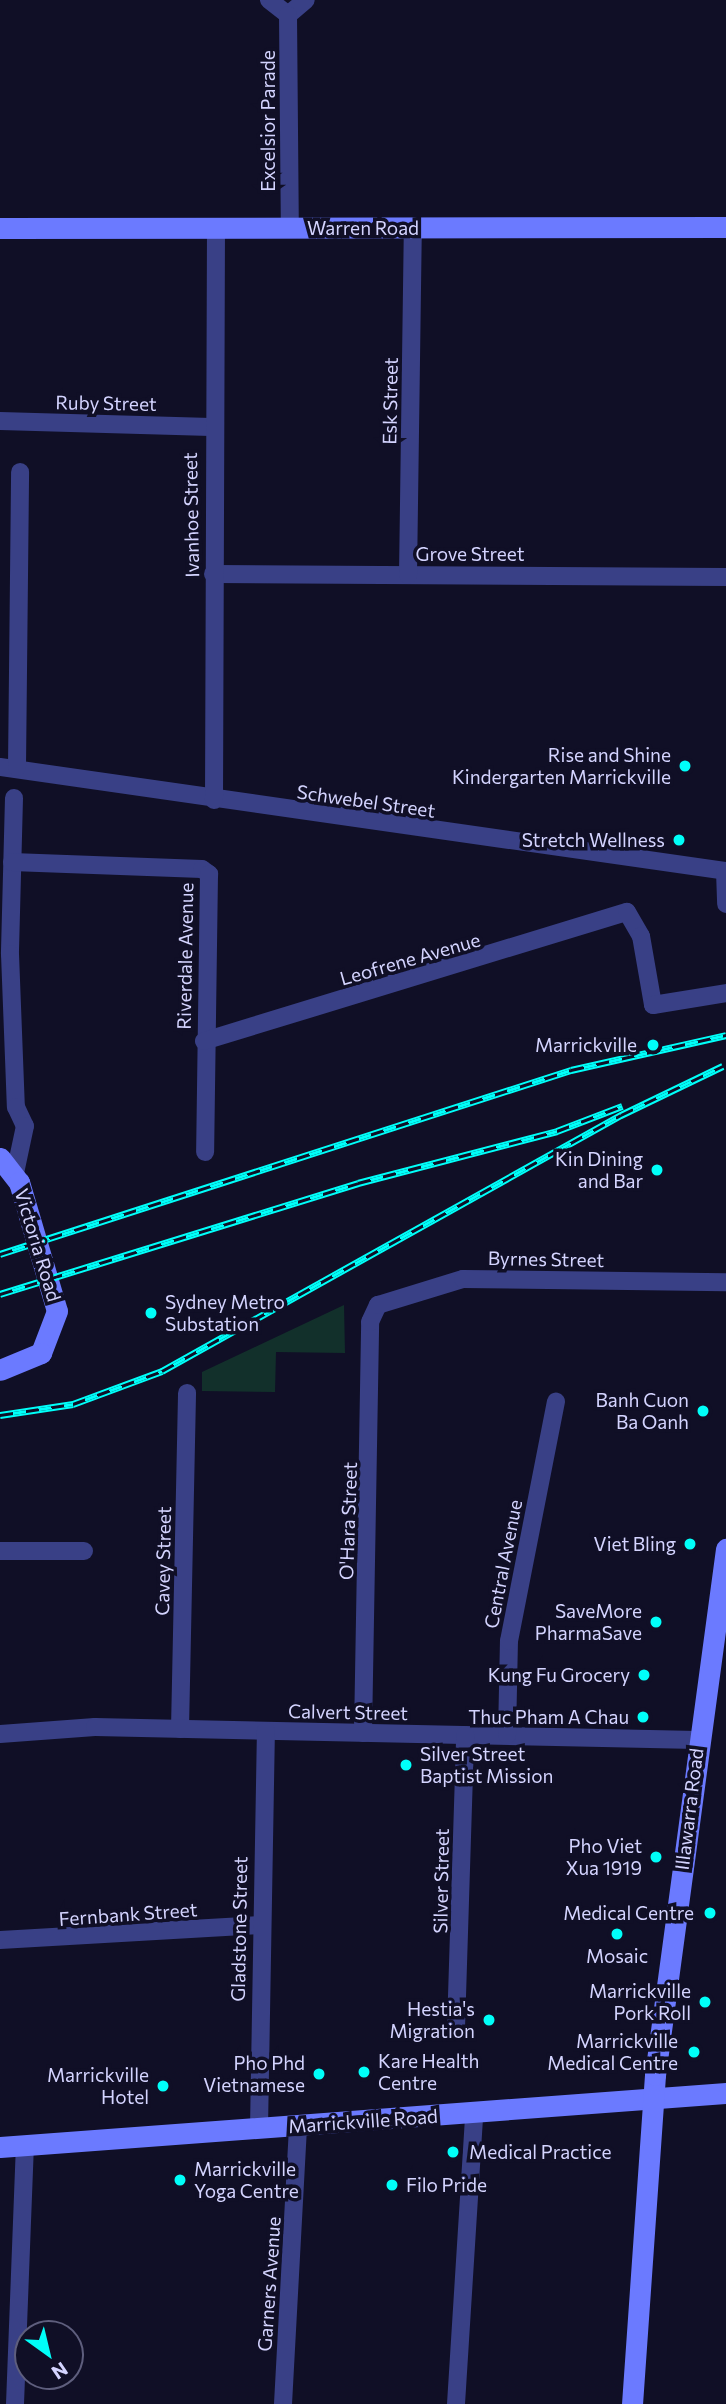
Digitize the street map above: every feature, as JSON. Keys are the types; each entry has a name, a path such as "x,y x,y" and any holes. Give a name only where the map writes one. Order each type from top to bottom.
{"main road":[{"name":"Warren Road","path":"0,228 726,227"},
{"name":"Victoria Road","path":"0,1370 41,1353 57,1311 7,1165"},
{"name":"Illawarra Road","path":"632,2404 654,2099 696,1740 726,1549"},
{"name":"Marrickville Road","path":"0,2147 726,2094"}],"street":[{"path":"269,0 288,15 306,0"},
{"name":"Excelsior Parade","path":"288,15 290,227"},
{"name":"Ivanhoe Street","path":"214,800 211,427 216,228"},
{"name":"Esk Street","path":"408,575 413,228"},
{"name":"Ruby Street","path":"0,421 211,427"},
{"path":"8,767 20,472"},
{"name":"Grove Street","path":"213,574 726,577"},
{"name":"Schwebel Street","path":"8,767 214,800 726,871"},
{"path":"7,1165 25,1126 16,1107 5,953 14,798"},
{"name":"Riverdale Avenue","path":"12,862 202,869 209,874 204,1041 205,1152"},
{"path":"726,871 726,904"},
{"name":"Leofrene Avenue","path":"204,1041 627,912 641,936 653,1005 726,993"},
{"name":"Byrnes Street","path":"374,1311 393,1296 463,1279 726,1282"},
{"name":"O'Hara Street","path":"363,1733 374,1311"},
{"name":"Cavey Street","path":"180,1729 187,1393"},
{"name":"Central Avenue","path":"507,1735 509,1641 556,1402"},
{"path":"0,1551 84,1551"},
{"name":"Calvert Street","path":"0,1734 180,1729 696,1740"},
{"name":"Gladstone Street","path":"259,2129 260,1925 266,1731"},
{"name":"Silver Street","path":"456,2028 465,1735"},
{"name":"Fernbank Street","path":"0,1940 260,1925"},
{"path":"456,2404 474,2114"},
{"name":"Garners Avenue","path":"283,2404 298,2125"},
{"path":"15,2404 25,2145"}],"green space":[{"path":"344,1305 345,1353 276,1352 275,1392 202,1391 202,1372"}],"railway":[{"path":"0,1254 571,1070 726,1035"},
{"path":"0,1415 73,1404 162,1371 621,1115 723,1066"},
{"path":"0,1294 358,1183 557,1131 622,1106"}],"place":[{"name":"Rise and Shine Kindergarten Marrickville","path":"685,766"},
{"name":"Stretch Wellness","path":"679,840"},
{"name":"Marrickville","path":"653,1045"},
{"name":"Kin Dining and Bar","path":"657,1170"},
{"name":"Sydney Metro Substation","path":"151,1313"},
{"name":"Banh Cuon Ba Oanh","path":"703,1411"},
{"name":"Viet Bling","path":"690,1544"},
{"name":"SaveMore PharmaSave","path":"656,1622"},
{"name":"Kung Fu Grocery","path":"644,1675"},
{"name":"Thuc Pham A Chau","path":"643,1717"},
{"name":"Silver Street Baptist Mission","path":"406,1765"},
{"name":"Pho Viet Xua 1919","path":"656,1857"},
{"name":"Medical Centre","path":"710,1913"},
{"name":"Mosaic","path":"617,1934"},
{"name":"Marrickville Pork Roll","path":"705,2002"},
{"name":"Hestia's Migration","path":"489,2020"},
{"name":"Marrickville Medical Centre","path":"694,2052"},
{"name":"Kare Health Centre","path":"364,2072"},
{"name":"Pho Phd Vietnamese","path":"319,2074"},
{"name":"Marrickville Hotel","path":"163,2086"},
{"name":"Medical Practice","path":"453,2152"},
{"name":"Marrickville Yoga Centre","path":"180,2180"},
{"name":"Filo Pride","path":"392,2185"}]}
